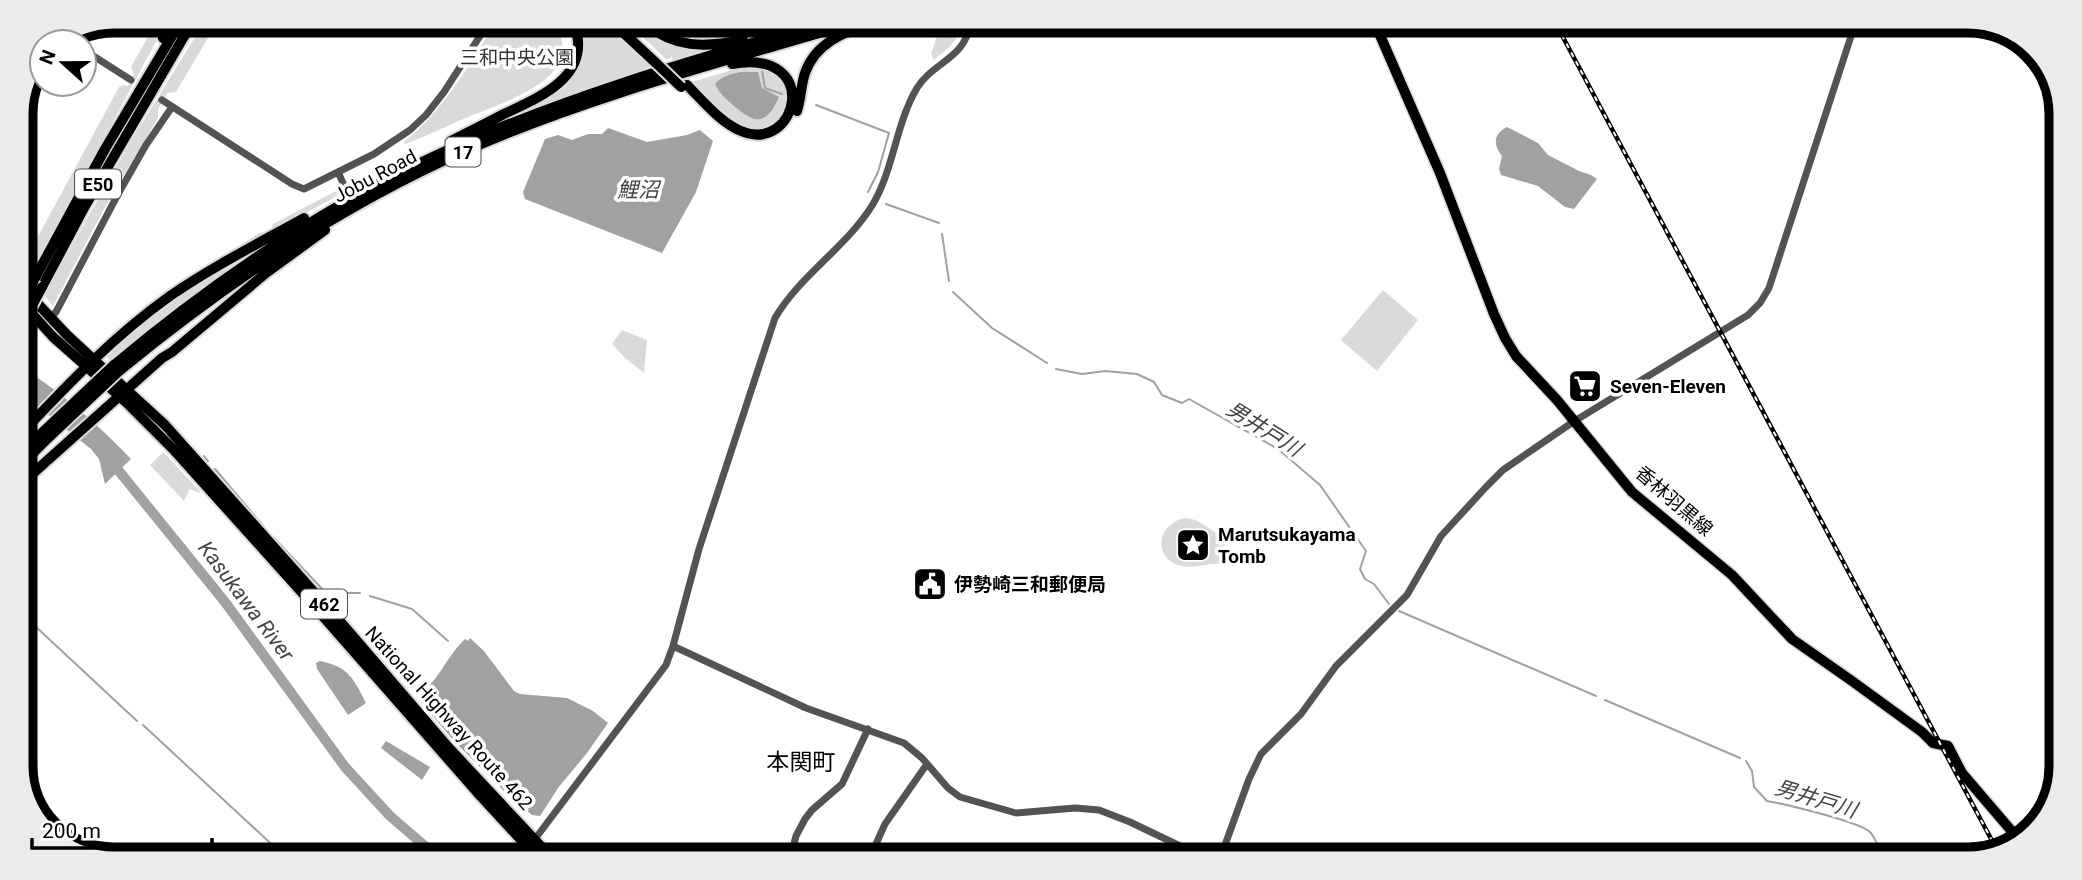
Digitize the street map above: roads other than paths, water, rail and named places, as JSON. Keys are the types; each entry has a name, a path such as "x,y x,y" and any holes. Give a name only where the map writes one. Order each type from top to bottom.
{"highway":[{"path":"105,149 166,33"},
{"name":"E50","path":"33,296 105,149 174,33"},
{"name":"E50","path":"33,289 85,206 186,33"},
{"path":"157,82 193,33"},
{"path":"33,422 137,321 190,283 360,188 553,89 568,74 576,57 576,33"},
{"path":"625,33 659,62"},
{"path":"631,33 730,132 750,141 770,139 782,132 795,116 806,72 816,54 846,33"},
{"path":"660,33 690,45 709,46 768,33"},
{"name":"Jobu Road","path":"33,444 183,309 229,275 339,205 444,151 536,113 786,33"},
{"name":"Jobu Road","path":"117,368 262,262 379,193 457,154 527,125 640,87 820,33"},
{"path":"640,87 755,61 781,71 791,90 792,105 779,127 768,132 750,134 723,120 684,86"},
{"path":"339,205 360,188 387,179"},
{"path":"33,473 97,415 266,272 379,193"},
{"name":"National Highway Route 462","path":"90,364 123,393 477,792 532,847"},
{"name":"Jobu Road","path":"33,450 46,434"}],"main road":[{"name":"香林羽黒線","path":"1379,33 1440,173 1505,338 1516,356 1632,492 1732,575 1792,639 1922,732 1933,743 1948,746 1962,773 2013,833"},
{"path":"33,299 90,364"},
{"path":"33,316 53,337 90,364"}],"street":[{"path":"162,100 304,189 386,147 410,130 444,92 482,33"},
{"path":"532,847 660,675 673,646 699,549 775,318 791,296 865,215 880,188 916,90 930,73 962,47 968,33"},
{"path":"1224,847 1261,754 1301,714 1336,666 1407,595 1441,536 1503,470 1573,422 1748,315 1763,299 1769,288 1852,33"},
{"path":"98,59 131,80"},
{"path":"50,317 56,312 142,152 172,107"},
{"path":"338,172 343,183"},
{"path":"673,646 806,708 904,743 960,797 1016,813 1075,807 1099,810 1130,821 1183,847"},
{"path":"793,847 805,819 842,784 868,729"},
{"path":"874,847 885,824 927,764"}],"water":[{"path":"741,72 758,72 762,88 779,97 765,117 754,119 741,112 715,84"},
{"path":"1507,127 1538,143 1548,155 1597,179 1574,209 1565,207 1538,186 1501,175 1499,169 1502,156 1496,140 1499,133"},
{"name":"鯉沼","path":"608,128 647,142 700,130 713,141 696,192 662,253 525,199 523,192 545,139 558,135 572,140 588,134 602,134"},
{"path":"33,375 79,410 131,459 105,484 99,459 91,449 33,403"},
{"path":"470,638 484,651 514,691 520,694 567,698 593,711 608,723 540,816 532,815 506,793 454,741 419,700 455,650 465,639 468,641"},
{"path":"320,661 344,670 366,703 348,715 317,669 316,663"},
{"path":"386,741 430,767 422,780 381,748"}],"waterway":[{"name":"男井戸川","path":"762,70 765,88 782,94"},
{"name":"男井戸川","path":"816,105 889,133 878,172 868,192"},
{"name":"男井戸川","path":"886,204 939,223"},
{"name":"男井戸川","path":"942,234 949,281"},
{"name":"男井戸川","path":"953,292 992,328 1047,363"},
{"name":"男井戸川","path":"1056,369 1082,374 1105,371 1137,374 1154,382 1162,395 1182,403 1189,399 1278,449 1320,485 1366,551 1360,569 1365,579 1374,584 1389,604"},
{"path":"204,456 208,461"},
{"name":"Kasukawa River","path":"110,460 225,602 345,767 390,816 426,847"},
{"path":"215,469 264,527"},
{"path":"274,538 326,593 360,593"},
{"path":"370,596 412,609 448,641"},
{"name":"男井戸川","path":"1399,611 1596,696"},
{"path":"33,624 137,721"},
{"name":"男井戸川","path":"1605,700 1740,758"},
{"path":"143,725 275,847"},
{"name":"男井戸川","path":"1746,761 1752,771 1754,787 1767,801 1853,824 1871,833 1879,847"}],"railway":[{"path":"1561,33 1993,842"}],"place":[{"name":"Seven-Eleven","path":"1585,386"},
{"name":"Marutsukayama Tomb","path":"1193,545"},
{"name":"伊勢崎三和郵便局","path":"930,584"}],"district":[{"name":"本関町","path":"801,762"}],"park label":[{"name":"三和中央公園","path":"517,57"}]}
